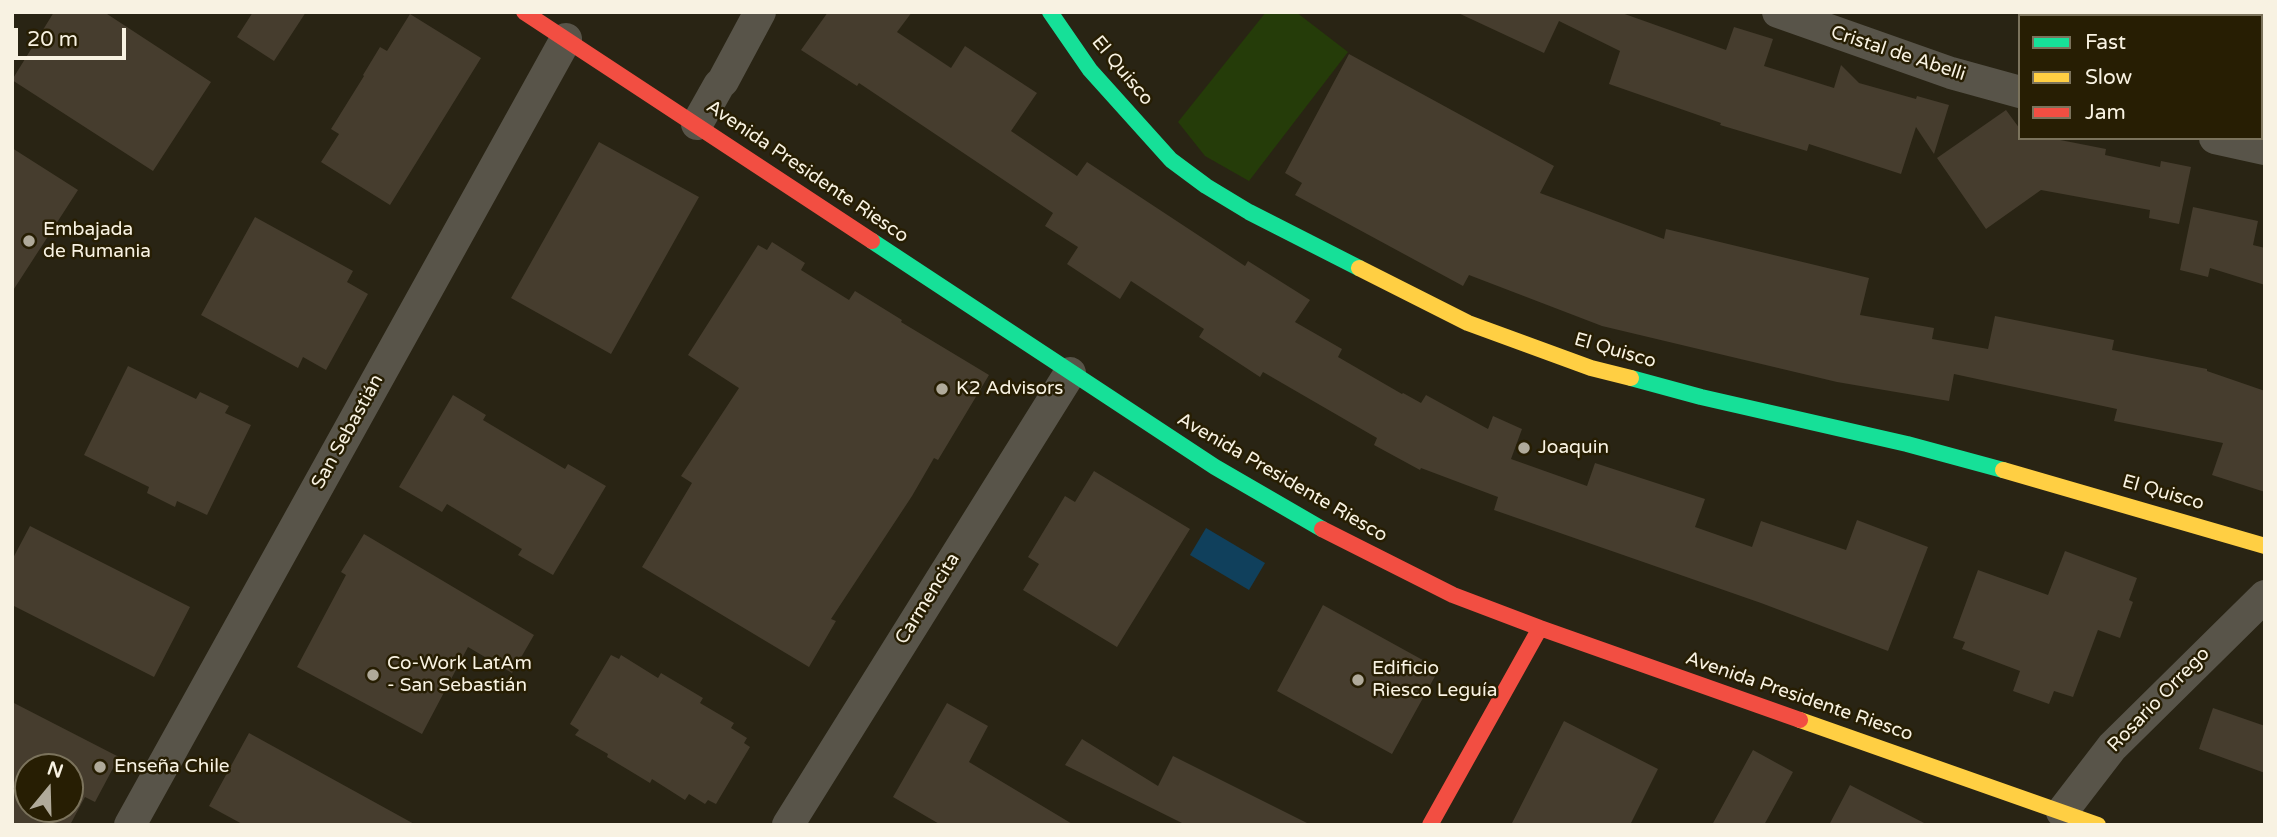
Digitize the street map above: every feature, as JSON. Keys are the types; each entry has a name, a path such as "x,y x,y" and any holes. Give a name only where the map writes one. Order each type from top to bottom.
{"main road":[{"name":"Avenida Presidente Riesco","path":"524,12 1215,467 1328,533 1453,594 1540,628 2098,825"},
{"name":"El Quisco","path":"1051,12 1090,70 1171,160 1206,186 1249,212 1468,323 1591,368 1701,397 1907,444 2077,490 2265,546"},
{"path":"1430,825 1540,628"}],"street":[{"path":"697,124 760,12"},
{"name":"Cristal de Abelli","path":"1778,12 1951,73 2018,91"},
{"name":"San Sebastián","path":"130,825 566,39"},
{"path":"2224,140 2265,149"},
{"name":"Carmencita","path":"788,825 1070,373"},
{"name":"Rosario Orrego","path":"2062,812 2112,747 2265,596"}],"green space":[{"path":"1266,12 1296,12 1348,52 1249,181 1205,156 1178,122"}],"water":[{"path":"1206,528 1265,563 1249,590 1190,555"}],"building":[{"path":"54,12 104,12 211,82 153,171 12,80"},
{"path":"253,12 306,12 274,61 237,37"},
{"path":"828,12 912,12 897,32 951,68 965,46 1037,93 1011,131 1077,176 1087,162 1245,266 1248,261 1310,300 1295,322 1342,349 1338,357 1421,403 1426,395 1488,429 1493,416 1522,429 1511,459 1587,486 1595,463 1705,499 1695,527 1752,547 1761,521 1846,550 1857,520 1928,547 1888,651 1761,603 1494,510 1498,497 1421,468 1420,470 1374,445 1377,438 1263,372 1260,377 1199,337 1204,329 1131,281 1120,299 1067,264 1078,247 1045,226 1053,213 859,83 857,86 801,50"},
{"path":"1456,12 1619,12 1726,50 1734,27 1773,39 1764,66 1834,88 1841,65 1859,83 1949,105 1934,154 1916,127 1901,174 1809,144 1807,151 1720,125 1721,123 1609,84 1620,51 1559,21 1544,53"},
{"path":"410,14 481,58 390,205 321,162 339,134 331,129 363,75 380,47 387,51"},
{"path":"1349,54 1554,166 1540,193 1664,239 1666,229 1869,278 1860,315 1934,328 1932,339 1988,349 1995,316 2114,340 2112,350 2207,369 2265,391 2265,492 2212,475 2223,443 2114,421 2117,409 1954,374 1949,401 1837,382 1602,326 1469,275 1463,286 1295,195 1302,183 1285,173"},
{"path":"2006,110 2018,126 2018,140 2060,140 2106,149 2105,155 2160,167 2161,161 2191,167 2179,224 2149,218 2150,210 2041,190 1986,229 1937,158"},
{"path":"599,142 699,197 611,354 511,298"},
{"name":"Embajada de Rumania","path":"12,148 78,190 12,292"},
{"path":"2193,207 2258,221 2253,245 2265,248 2265,285 2210,268 2208,277 2180,270"},
{"path":"255,217 353,271 347,282 368,294 326,370 303,357 298,368 201,315"},
{"path":"772,242 805,263 801,270 849,300 855,291 989,375 938,460 934,458 831,619 836,621 809,667 642,567 692,483 681,476 739,388 688,355 758,245 767,250"},
{"path":"128,366 196,399 200,392 229,406 225,413 251,425 207,515 177,501 175,507 147,493 149,487 84,455"},
{"path":"453,395 486,415 483,420 565,469 568,464 606,486 553,575 518,555 522,549 447,504 442,512 399,487"},
{"path":"1094,471 1190,529 1117,647 1023,590 1039,564 1028,557 1065,496 1075,502"},
{"path":"30,526 190,607 154,677 12,605 12,560"},
{"path":"364,534 534,635 512,673 468,647 422,734 297,667 346,575 341,572"},
{"path":"2065,551 2137,578 2129,600 2133,602 2120,638 2098,630 2073,697 2054,691 2049,704 2013,691 2020,671 1962,649 1965,642 1953,638 1978,570 2048,595"},
{"name":"Edificio Riesco Leguía","path":"1323,605 1439,669 1392,754 1277,691"},
{"path":"611,655 619,659 621,655 658,678 661,673 703,698 700,703 734,723 731,728 747,738 744,743 750,747 716,804 708,800 705,804 689,794 685,800 652,779 650,783 575,735 579,730 570,724"},
{"path":"12,702 119,757 95,802 84,799 84,753 14,753 14,823 71,823 12,825"},
{"path":"947,703 988,726 969,762 1074,825 941,825 893,797"},
{"path":"2213,708 2265,726 2265,773 2199,749"},
{"path":"1564,721 1658,769 1630,825 1511,825"},
{"path":"249,733 416,825 244,825 209,806"},
{"path":"1082,739 1158,786 1173,756 1311,825 1186,825 1065,765"},
{"path":"1753,750 1793,772 1764,825 1712,825"},
{"path":"1850,785 1928,825 1829,825"}],"traffic: fast":[{"path":"1050,12 1090,70 1171,160 1206,186 1249,212 1359,268"},
{"path":"872,241 1215,467 1322,529"},
{"path":"1631,378 1701,397 1907,444 2003,470"}],"traffic: slow":[{"path":"1359,268 1468,323 1591,368 1631,378"},
{"path":"2003,470 2265,546"},
{"path":"1800,720 2098,825"}],"traffic: jam":[{"path":"524,12 872,241"},
{"path":"1322,529 1453,595 1800,720"},
{"path":"1430,825 1540,628"}],"place":[{"name":"Embajada de Rumania","path":"29,241"},
{"name":"K2 Advisors","path":"942,389"},
{"name":"Joaquin","path":"1524,448"},
{"name":"Co-Work LatAm - San Sebastián","path":"373,675"},
{"name":"Edificio Riesco Leguía","path":"1358,680"},
{"name":"Enseña Chile","path":"100,767"}]}
